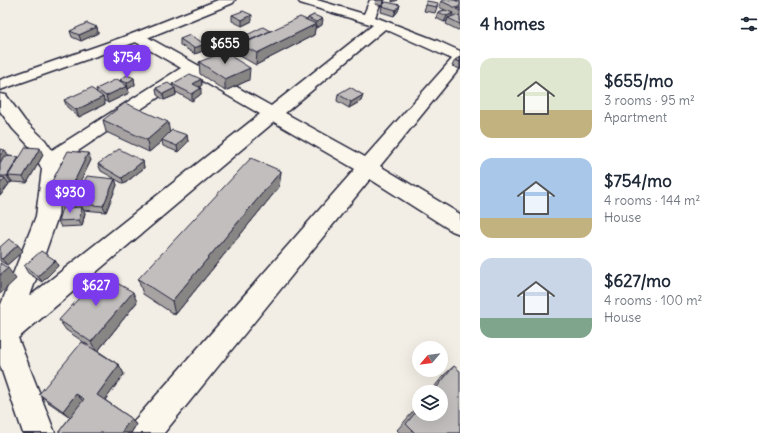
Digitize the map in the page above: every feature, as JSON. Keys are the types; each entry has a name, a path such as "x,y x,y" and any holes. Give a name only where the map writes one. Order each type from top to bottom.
{"main road":[{"path":"0,85 137,37 229,0"},
{"path":"144,433 460,58 433,44 375,22 304,0"},
{"path":"2,335 273,114 375,22 376,0"},
{"path":"137,37 368,168 460,225"},
{"path":"49,161 192,68"},
{"path":"0,99 19,125 38,144 49,161 52,169 47,216 2,335 40,433"}],"building":[{"path":"454,0 460,2 460,6 456,8 441,1"},
{"path":"427,1 438,3 437,7 426,5"},
{"path":"386,2 400,5 396,10 382,6"},
{"path":"445,10 453,13 447,16 438,12"},
{"path":"243,11 252,15 242,20 232,15"},
{"path":"314,15 323,19 316,22 308,18"},
{"path":"456,15 460,17 460,24 448,18"},
{"path":"300,17 316,24 257,53 241,45"},
{"path":"87,23 97,27 79,35 70,31"},
{"path":"263,27 270,31 250,40 243,37"},
{"path":"190,35 205,44 194,48 180,39"},
{"path":"224,52 250,68 225,79 199,62"},
{"path":"460,57 460,62 455,60"},
{"path":"190,74 201,79 193,84 201,88 192,94 172,84"},
{"path":"127,75 134,78 127,83 120,80"},
{"path":"117,79 127,86 106,96 96,89"},
{"path":"168,83 175,88 163,94 156,88"},
{"path":"350,87 363,95 351,102 338,94"},
{"path":"91,88 103,97 76,110 64,100"},
{"path":"125,103 168,122 147,140 103,120"},
{"path":"172,130 187,135 177,146 162,140"},
{"path":"26,147 40,148 23,177 8,176"},
{"path":"0,149 5,150 0,155"},
{"path":"119,149 143,161 122,178 98,164"},
{"path":"68,151 88,153 73,184 51,183"},
{"path":"4,156 19,157 7,176 0,176 0,163"},
{"path":"251,158 281,171 172,301 138,279"},
{"path":"87,176 115,179 103,206 73,203"},
{"path":"0,177 5,178 0,184"},
{"path":"82,207 79,220 58,221 62,208"},
{"path":"9,239 18,245 2,259 0,258 0,247"},
{"path":"41,251 55,260 38,276 24,266"},
{"path":"0,263 8,268 0,275"},
{"path":"101,274 133,292 91,342 59,320"},
{"path":"82,342 119,365 97,395 131,418 121,433 58,433 84,399 76,394 63,411 39,394"},
{"path":"454,366 460,371 460,433 415,433 406,424 412,417 412,421 448,421 448,385 439,385 445,377 448,377 448,373"}]}
